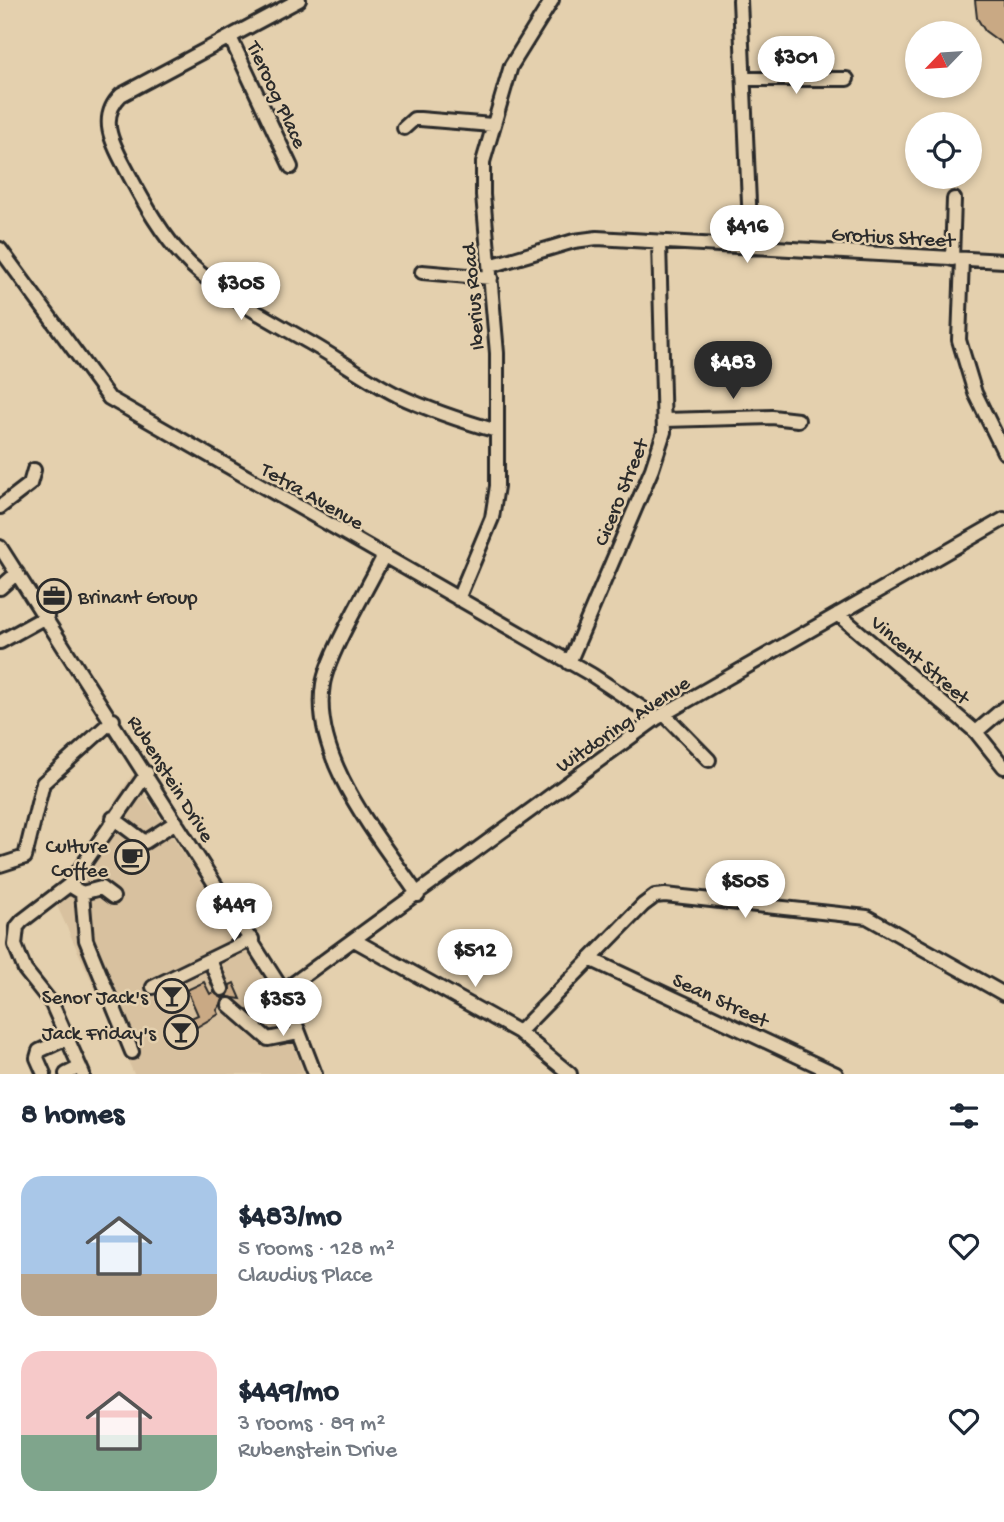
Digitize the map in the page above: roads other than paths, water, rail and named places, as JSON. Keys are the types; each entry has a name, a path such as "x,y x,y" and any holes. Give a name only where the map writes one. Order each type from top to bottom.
{"street":[{"path":"299,0 121,95 108,114 109,131 148,210 188,262 207,278 237,301 394,394 447,416 496,431"},
{"name":"Iberius Road","path":"458,599 485,537 496,503 497,353 481,178 492,125 511,66 552,0"},
{"path":"740,0 751,248"},
{"name":"Tieroog Place","path":"230,37 291,167"},
{"path":"745,79 847,79"},
{"path":"404,128 414,119 492,125"},
{"path":"954,199 959,340 975,393 1004,452"},
{"name":"Grotius Street","path":"491,272 587,238 1004,261"},
{"name":"Cicero Street","path":"569,663 656,458 665,420 659,242"},
{"name":"Tetra Avenue","path":"0,249 109,398 661,716 709,760"},
{"path":"422,272 491,272"},
{"path":"665,420 772,416 798,420"},
{"path":"0,507 30,484 34,470"},
{"name":"Witdoring Avenue","path":"283,991 661,716 1004,519"},
{"name":"Rubenstein Drive","path":"0,547 47,616 283,991 311,1070"},
{"path":"383,557 326,671 322,698 324,724 326,743 335,766 418,895"},
{"path":"0,588 17,573"},
{"name":"Vincent Street","path":"838,614 976,732 1004,767"},
{"path":"0,642 47,616"},
{"path":"976,732 1004,708"},
{"path":"0,865 25,857 43,783 113,720"},
{"path":"66,1074 82,1071 46,994 25,970 15,945 17,927 69,885 113,818 147,773"},
{"path":"113,818 145,842 176,822"},
{"path":"69,885 82,893 101,888 113,897"},
{"path":"82,893 86,940 132,1052"},
{"path":"519,1032 649,899 665,895 867,917 1004,994"},
{"path":"153,987 252,939"},
{"path":"354,940 519,1032 570,1074"},
{"name":"Sean Street","path":"590,959 836,1074"},
{"path":"209,960 222,989"},
{"path":"229,1004 268,1039 298,1033"},
{"path":"44,1074 37,1059 39,1051 67,1038"}],"place":[{"name":"Brinant Group","path":"54,596"},
{"name":"Culture Coffee","path":"132,857"},
{"name":"Senor Jack's","path":"172,996"},
{"name":"Jack Friday's","path":"181,1032"}]}
